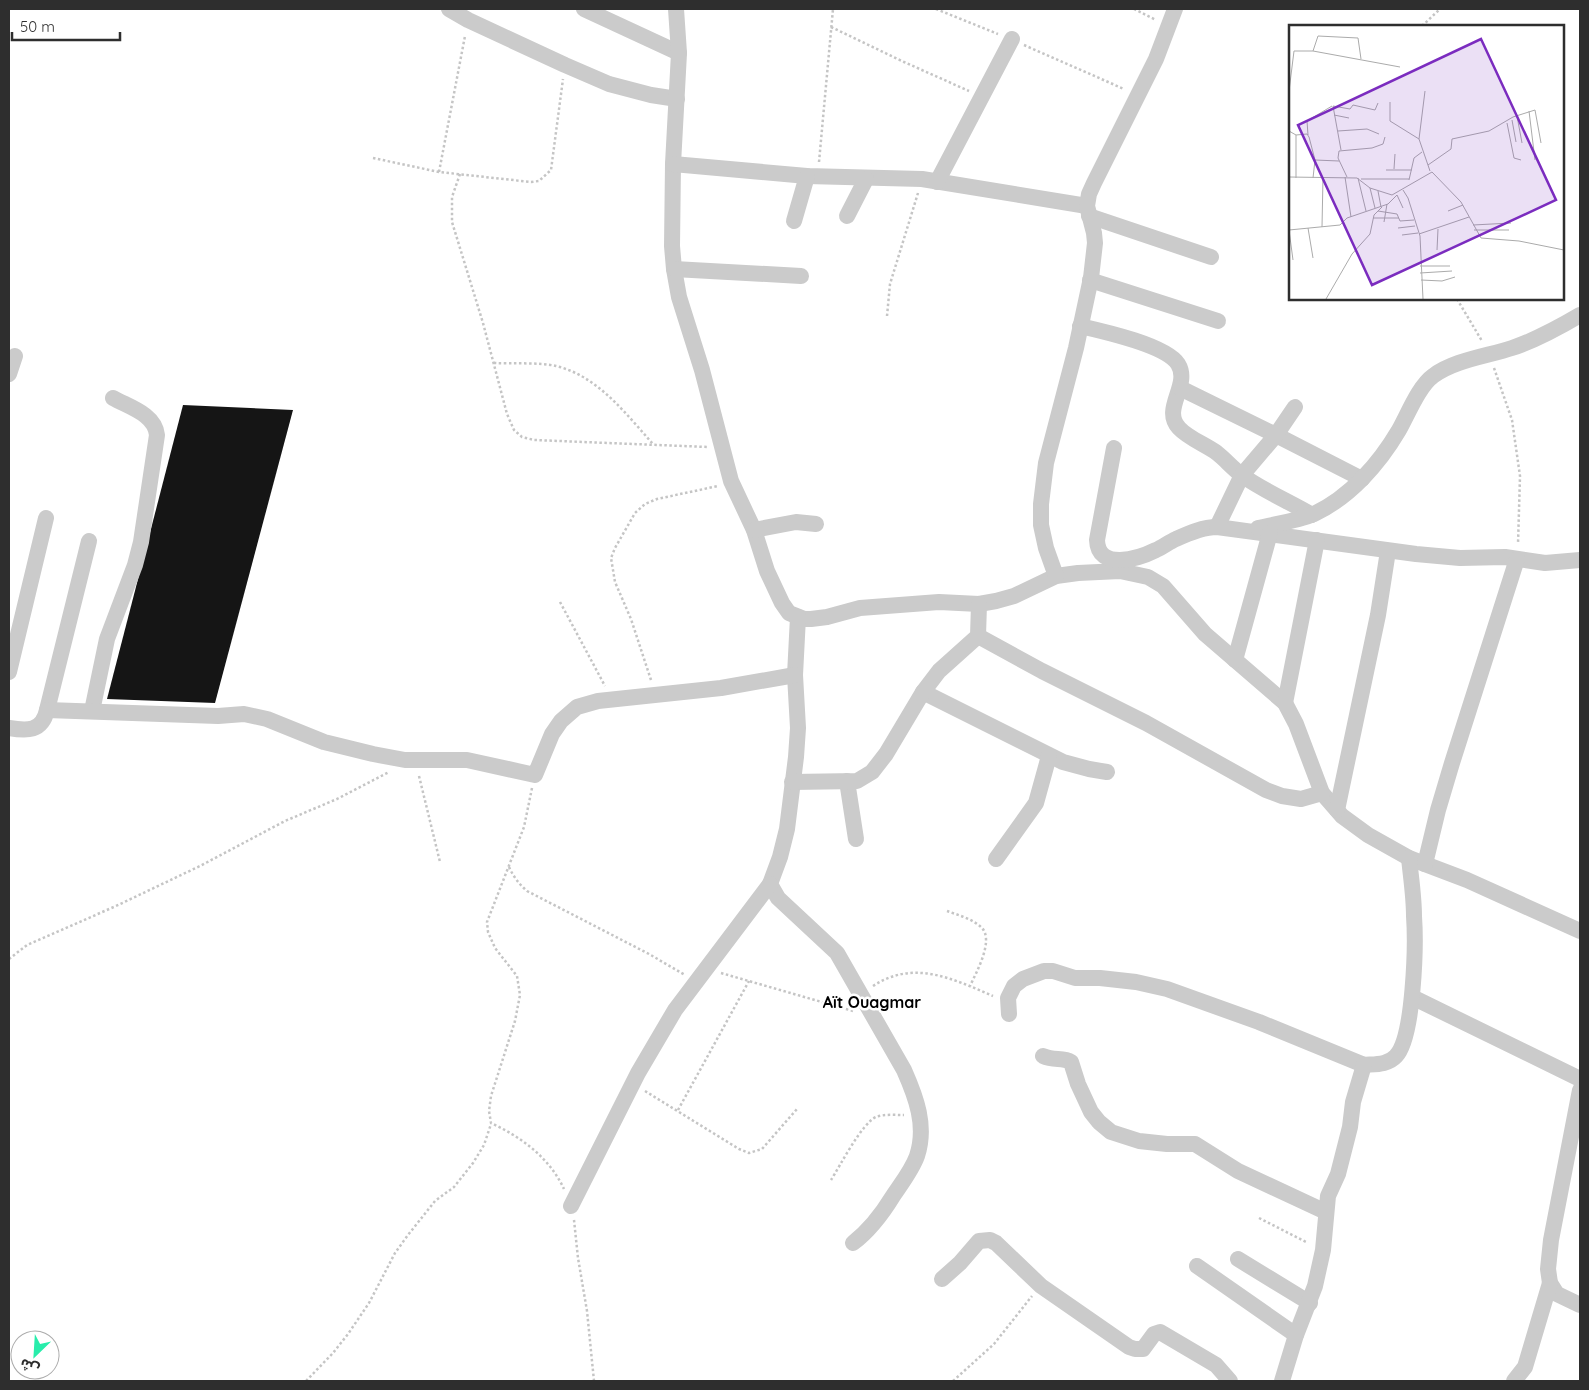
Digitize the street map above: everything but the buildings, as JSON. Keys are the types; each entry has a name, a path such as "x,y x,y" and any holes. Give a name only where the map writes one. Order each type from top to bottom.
{"street":[{"path":"449,9 468,20 609,84 651,95 677,99"},
{"path":"584,9 679,53"},
{"path":"676,9 679,53 673,164 674,269 679,298 702,370 732,481 754,530 767,572 782,603 789,612 804,619 818,619 860,608 946,602 978,604 996,602 1014,596 1056,576 1120,571 1148,577 1163,586 1205,634 1285,703 1296,724 1322,793 1342,816 1409,858 1467,880 1580,931"},
{"path":"1056,576 1046,548 1041,504 1046,463 1076,348 1090,280 1095,243 1088,211 1089,194 1156,59 1175,9"},
{"path":"930,181 981,96 1012,39"},
{"path":"673,164 813,176 930,181 1088,211 1211,257"},
{"path":"794,221 813,176"},
{"path":"847,216 866,178"},
{"path":"674,269 801,276"},
{"path":"1090,280 1218,321"},
{"path":"1245,531 1312,515 1343,497 1362,479 1381,456 1431,377 1439,372 1541,337 1580,315"},
{"path":"1080,326 1144,344 1177,362 1183,378 1172,411 1179,429 1217,453 1242,476 1312,515"},
{"path":"9,374 15,356"},
{"path":"1180,388 1362,479"},
{"path":"92,711 107,639 135,564 141,542 157,435 154,423 113,398"},
{"path":"1217,527 1242,476 1276,435 1295,407"},
{"path":"1114,448 1097,540 1098,550 1103,556 1118,560 1142,556 1194,531 1208,527 1217,527 1388,551 1460,558 1518,559 1545,563 1580,560"},
{"path":"9,672 46,518"},
{"path":"754,530 796,522 816,524"},
{"path":"1235,660 1270,533"},
{"path":"1285,703 1317,540"},
{"path":"9,728 32,729 42,722 47,710 89,541"},
{"path":"1336,810 1378,615 1388,551"},
{"path":"1426,864 1433,829 1452,763 1518,559"},
{"path":"792,782 857,780 872,772 879,764 923,692 939,671 978,636 978,604"},
{"path":"572,1206 633,1083 675,1010 770,884 787,830 798,728 794,675 798,617"},
{"path":"978,636 1034,667 1146,723 1266,790 1282,796 1301,799 1322,793"},
{"path":"47,710 218,716 244,714 267,719 346,749 410,760 467,760 535,775 552,734 561,721 577,708 598,701 721,688 794,675"},
{"path":"923,692 1049,756 1074,766 1107,772"},
{"path":"996,859 1036,803 1049,756"},
{"path":"847,781 856,839"},
{"path":"1008,1009 1010,992 1014,986 1044,971 1053,971 1063,976 1075,978 1100,978 1136,982 1167,990 1259,1022 1364,1065 1382,1064 1399,1053 1410,1018 1414,917 1409,858"},
{"path":"770,884 778,898 837,953 904,1070 915,1095 920,1116 921,1135 917,1156 882,1214 866,1233 853,1243"},
{"path":"1412,997 1580,1079"},
{"path":"1043,1056 1050,1060 1066,1060 1072,1064 1078,1084 1092,1112 1099,1122 1111,1132 1139,1141 1195,1144 1238,1171 1326,1212"},
{"path":"1282,1381 1296,1336 1310,1303 1323,1250 1328,1196 1338,1174 1350,1127 1352,1102 1364,1065"},
{"path":"1580,1090 1551,1240 1548,1269 1550,1283 1557,1294 1580,1305"},
{"path":"942,1279 980,1241 990,1240 996,1243 1041,1286 1128,1347 1143,1349 1154,1334 1160,1332 1216,1366 1230,1381"},
{"path":"1238,1259 1310,1303"},
{"path":"1197,1266 1296,1336"},
{"path":"1514,1381 1525,1367 1550,1283"}],"path":[{"path":"813,176 833,9"},
{"path":"936,9 1012,39 1139,95"},
{"path":"1134,9 1168,26"},
{"path":"1423,25 1440,9"},
{"path":"440,172 468,20"},
{"path":"831,28 981,96"},
{"path":"373,158 440,172 531,182 539,181 551,170 554,136 565,65"},
{"path":"460,174 452,197 452,222 494,363 507,414 514,430 522,437 534,440 722,448"},
{"path":"887,316 890,284 930,181"},
{"path":"1458,300 1490,354 1512,420 1520,476 1518,559"},
{"path":"494,363 556,366 587,378 618,405 652,444"},
{"path":"655,694 631,619 614,582 611,558 635,512 645,504 657,499 712,488 732,481"},
{"path":"560,602 592,659 612,700"},
{"path":"9,958 27,945 200,866 286,821 368,784 410,760 440,862"},
{"path":"306,1381 348,1334 369,1303 395,1253 408,1235 435,1201 454,1187 473,1164 484,1145 491,1123 489,1111 491,1096 516,1021 520,995 517,976 495,948 488,932 487,922 524,826 535,775"},
{"path":"509,867 513,875 528,891 649,954 697,982"},
{"path":"947,911 980,926 985,934 986,945 970,986"},
{"path":"707,968 873,1017"},
{"path":"861,996 884,978 908,972 928,973 946,977 970,986 1008,1009"},
{"path":"678,1110 749,981"},
{"path":"633,1083 739,1149 749,1153 762,1150 797,1109"},
{"path":"831,1180 870,1120 878,1116 920,1116"},
{"path":"491,1123 534,1148 563,1186 572,1206 587,1312 594,1381"},
{"path":"1259,1218 1323,1250"},
{"path":"953,1381 994,1344 1041,1286"}],"district":[{"name":"Aït Ouagmar","path":"872,1002"}]}
